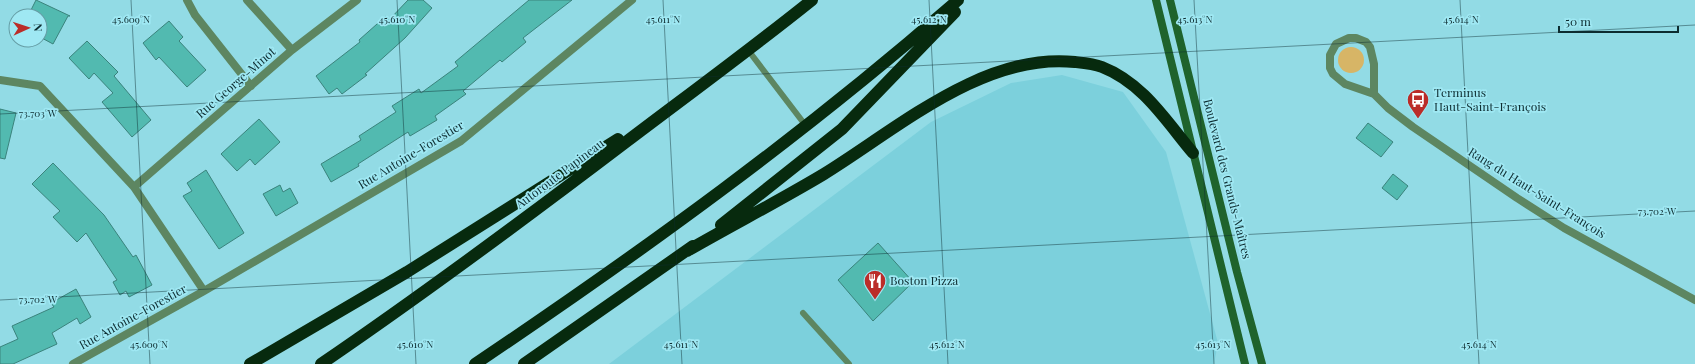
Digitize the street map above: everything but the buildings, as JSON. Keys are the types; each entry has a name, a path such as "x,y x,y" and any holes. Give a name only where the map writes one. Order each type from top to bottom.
{"highway":[{"name":"Autoroute Papineau","path":"321,364 456,268 692,93 812,0"},
{"path":"475,364 566,303 663,234 849,92 958,0"},
{"path":"524,364 687,251 842,130 966,0"},
{"path":"687,251 824,174 923,110 964,86 1022,64 1044,61 1064,61 1100,66 1116,73 1145,94 1193,153"},
{"path":"250,364 440,252 692,93"}],"street":[{"path":"188,0 195,15 251,86"},
{"path":"247,0 292,50"},
{"name":"Rue George-Minot","path":"134,187 292,50 357,0"},
{"name":"Rue Antoine-Forestier","path":"74,364 204,292 461,141 632,0"},
{"path":"1156,0 1245,364"},
{"name":"Boulevard des Grands-Maîtres","path":"1170,0 1237,272 1262,364"},
{"name":"Rang du Haut-Saint-François","path":"1374,94 1374,64 1370,47 1366,42 1356,38 1349,38 1336,44 1330,55 1329,62 1333,74 1345,84 1374,94 1388,108 1413,127 1511,194 1564,228 1695,300"},
{"name":"Rue Antoine-Forestier","path":"0,80 40,86 134,187 204,292"}],"lane":[{"path":"748,50 806,126"},
{"path":"803,313 849,364"}],"shaded area":[{"path":"1351,47 1360,51 1364,60 1360,69 1351,73 1342,69 1338,60 1342,51"},
{"path":"1062,75 1123,92 1166,152 1218,343 1214,364 609,364 931,122 1011,83"}],"place":[{"name":"Terminus Haut-Saint-François","path":"1418,120"},
{"name":"Boston Pizza","path":"875,300"}]}
